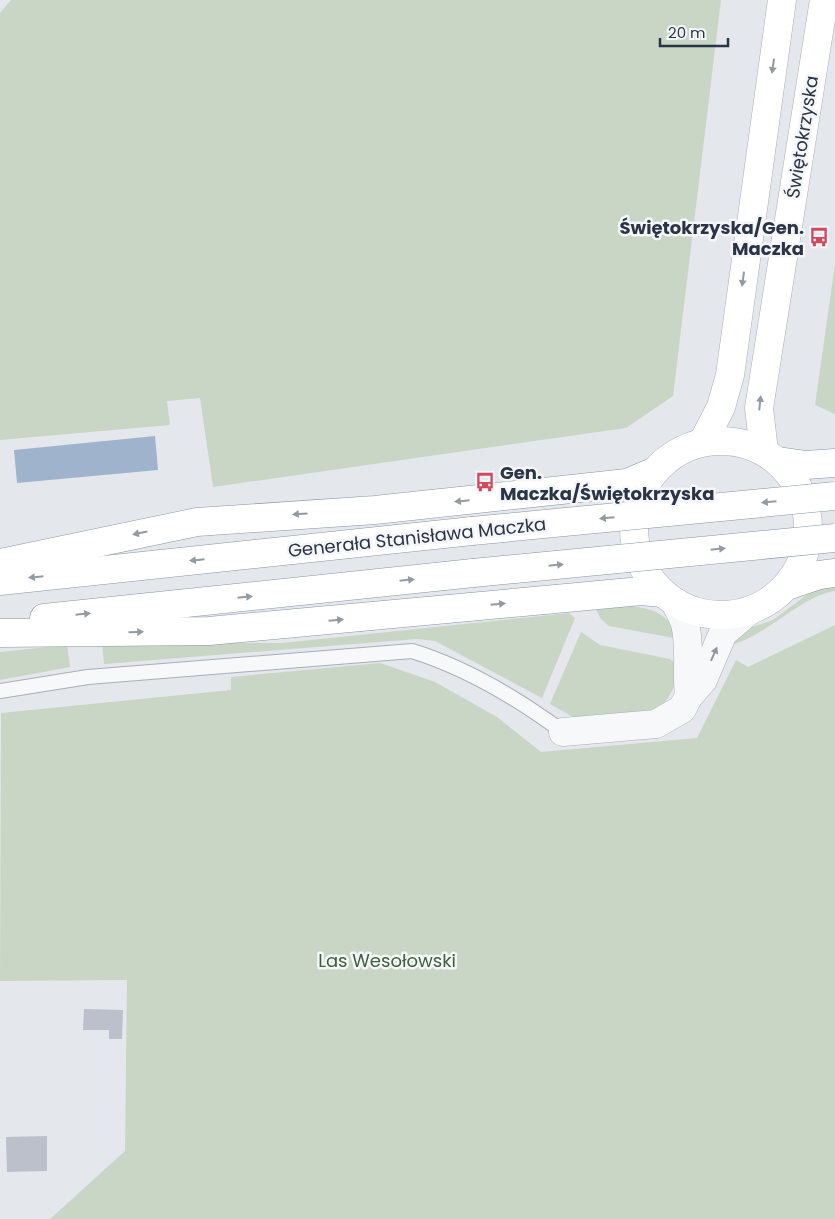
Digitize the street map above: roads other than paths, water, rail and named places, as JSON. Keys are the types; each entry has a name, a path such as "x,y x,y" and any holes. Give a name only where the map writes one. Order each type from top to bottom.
{"main road":[{"path":"703,442 721,407 730,375 782,0"},
{"name":"Świętokrzyska","path":"771,456 759,408 827,10"},
{"path":"0,563 198,522 375,510 627,483 655,471 676,453 703,442 732,441 771,456 806,465 835,463"},
{"path":"0,634 209,631 641,592 669,598 694,611 726,615 749,611 769,602 788,586 802,563 809,539 809,522 800,488 771,456"},
{"path":"655,471 638,501 634,519 634,537 641,563 652,581 669,598"},
{"name":"Generała Stanisława Maczka","path":"0,581 472,531 835,496"},
{"path":"0,622 835,538"},
{"path":"788,586 819,574 835,573"}],"street":[{"path":"669,598 685,623 688,647 686,675 689,696"},
{"path":"563,732 656,724 682,709 689,696 703,680 723,633 749,611"}],"lane":[{"path":"0,691 88,678 412,651 434,658 515,698 563,732"}],"water":[{"path":"155,436 158,470 17,483 14,450"}],"place":[{"name":"Świętokrzyska/Gen. Maczka","path":"819,237"},
{"name":"Gen. Maczka/Świętokrzyska","path":"485,482"}],"park label":[{"name":"Las Wesołowski","path":"387,960"}]}
